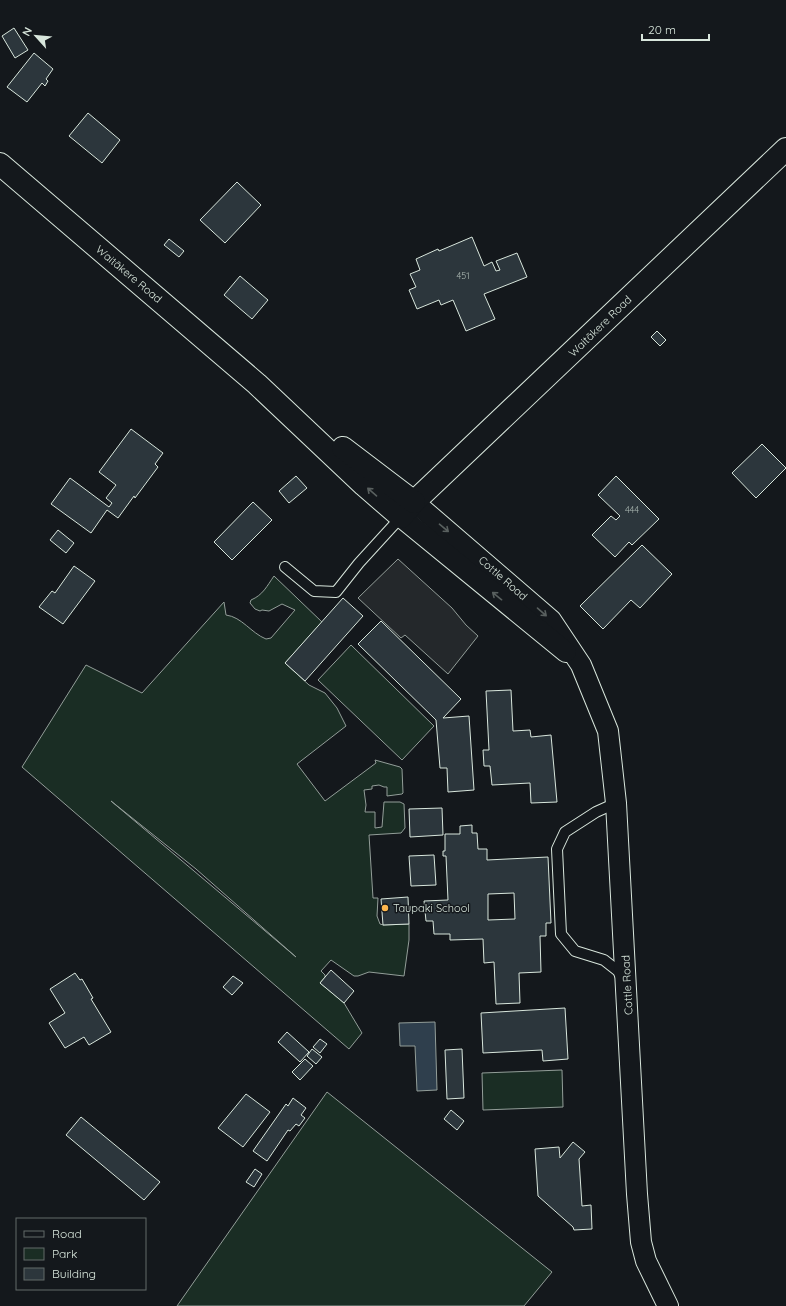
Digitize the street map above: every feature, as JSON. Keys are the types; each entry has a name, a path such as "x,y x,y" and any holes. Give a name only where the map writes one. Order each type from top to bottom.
{"street":[{"name":"Waitākere Road","path":"0,164 408,510 786,149"},
{"name":"Cottle Road","path":"408,510 551,620 581,665 608,731 616,803 637,1194 642,1242 646,1261 668,1306"}],"lane":[{"path":"285,567 314,591 336,592 359,563 408,510"},
{"path":"616,803 596,812 565,832 557,849 562,934 575,951 604,960 618,971 627,988"}],"green space":[{"path":"274,576 322,622 285,663 309,685 325,693 337,708 346,726 297,764 325,801 376,763 375,760 400,767 402,769 402,794 387,796 387,787 379,785 372,786 372,789 364,790 366,805 365,812 375,812 375,828 382,827 384,802 400,802 404,804 405,828 401,833 369,835 373,898 378,898 377,916 380,924 409,924 409,940 404,976 369,972 354,976 331,960 321,971 325,977 320,983 344,1003 362,1033 349,1049 22,767 86,665 142,693 224,602 226,615 232,616 242,622 266,639 271,638 295,610 282,604 269,611 260,611 255,609 250,603 251,600 262,593","holes":["111,801 196,869 296,957"]},
{"path":"351,645 434,726 402,760 318,680"},
{"path":"562,1070 563,1107 483,1110 482,1073"},
{"path":"327,1092 552,1272 524,1306 177,1306"}],"shaded area":[{"path":"398,559 452,608 466,625 478,636 448,674 405,635 401,638 358,598"}],"water":[{"path":"435,1022 437,1090 417,1091 415,1046 400,1046 399,1023"}],"building":[{"path":"14,28 28,50 15,58 2,36"},
{"path":"34,53 53,69 46,79 48,81 45,86 42,83 27,102 7,87"},
{"path":"88,113 120,140 102,163 69,136"},
{"path":"237,182 261,205 225,243 200,220"},
{"path":"472,237 484,266 492,262 496,271 500,270 496,261 517,253 527,277 484,294 495,319 466,331 453,300 441,305 439,300 417,309 409,290 416,287 410,274 420,270 416,259 438,249 439,251"},
{"path":"169,239 184,251 179,257 164,245"},
{"path":"240,276 268,300 252,319 224,295"},
{"path":"657,331 666,340 660,346 651,337"},
{"path":"131,429 163,453 155,464 158,467 118,518 107,510 91,533 51,504 70,478 109,507 112,503 106,498 116,485 99,472"},
{"path":"762,444 786,468 756,498 732,473"},
{"path":"296,476 307,488 289,503 279,491"},
{"path":"616,476 659,519 632,545 629,542 615,557 592,535 611,516 616,520 620,516 598,495"},
{"path":"253,502 272,520 232,560 214,542"},
{"path":"58,530 74,543 66,553 50,540"},
{"path":"642,545 672,574 640,608 631,600 603,629 580,606"},
{"path":"74,566 95,581 63,624 39,607 52,591 55,593"},
{"path":"343,598 363,616 305,681 285,663"},
{"path":"381,621 461,699 443,718 469,716 474,790 448,792 447,768 440,768 436,720 358,644"},
{"path":"511,690 513,731 530,730 531,737 551,735 557,802 531,803 530,783 492,785 490,766 484,766 483,750 489,750 486,691"},
{"path":"442,808 443,835 410,837 409,809"},
{"path":"472,825 472,833 477,833 478,849 487,849 487,860 548,857 551,923 546,923 546,936 540,936 541,972 519,973 520,1003 496,1004 494,962 484,963 483,939 450,940 450,934 434,934 433,921 426,921 424,901 448,900 446,856 443,856 443,851 445,851 445,834 460,834 460,826","holes":["514,893 515,919 488,920 488,894"]},
{"path":"434,855 436,885 411,886 409,856"},
{"path":"408,897 409,924 383,925 381,899"},
{"path":"331,970 354,991 344,1003 320,983"},
{"path":"75,973 80,980 82,979 93,998 91,999 111,1032 89,1045 84,1037 65,1048 49,1023 65,1013 50,989"},
{"path":"233,976 243,983 232,995 223,987"},
{"path":"565,1008 568,1059 543,1061 542,1050 483,1053 481,1013"},
{"path":"287,1032 309,1052 300,1062 278,1042"},
{"path":"320,1039 327,1044 320,1053 313,1047"},
{"path":"312,1049 322,1057 316,1064 307,1056"},
{"path":"462,1049 464,1098 447,1099 445,1050"},
{"path":"305,1059 313,1066 300,1080 292,1072"},
{"path":"246,1094 270,1112 243,1147 218,1128"},
{"path":"293,1098 306,1108 301,1115 305,1118 299,1126 296,1124 290,1131 288,1130 267,1161 253,1151 286,1104 288,1106"},
{"path":"451,1110 464,1121 457,1130 444,1119"},
{"path":"81,1117 160,1182 144,1200 66,1135"},
{"path":"573,1142 585,1152 579,1159 582,1206 591,1205 592,1229 574,1230 573,1227 538,1196 535,1149 559,1147 560,1158"},
{"path":"255,1169 262,1174 254,1187 246,1182"}],"place":[{"name":"Taupaki School","path":"385,908"}]}
